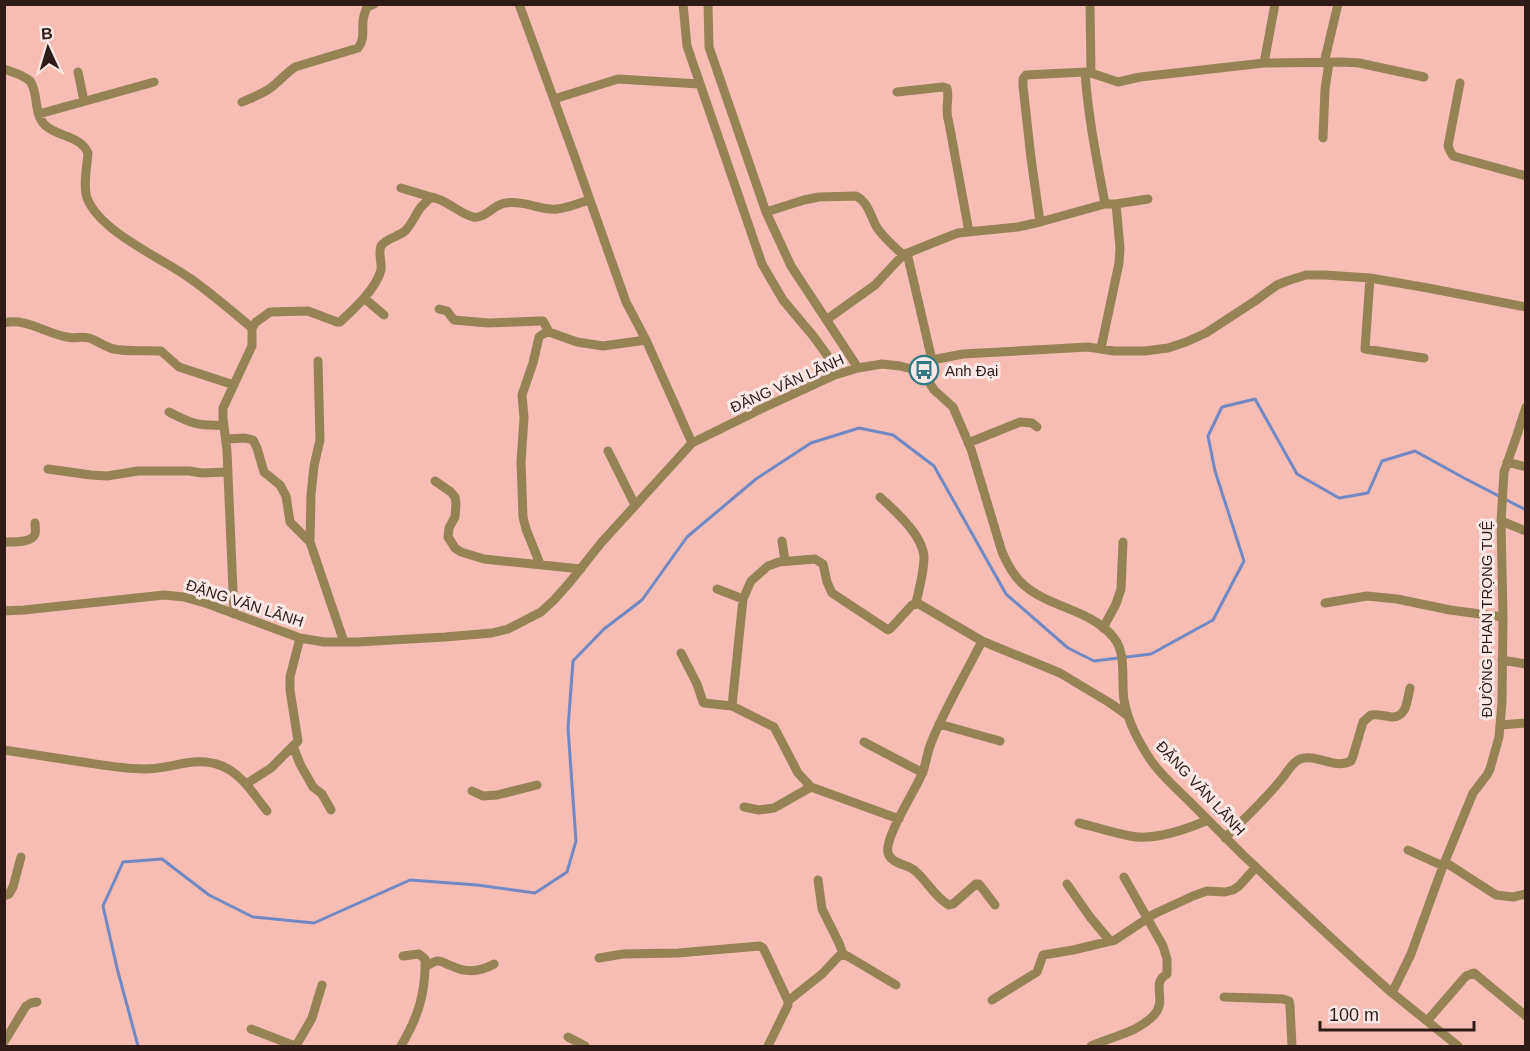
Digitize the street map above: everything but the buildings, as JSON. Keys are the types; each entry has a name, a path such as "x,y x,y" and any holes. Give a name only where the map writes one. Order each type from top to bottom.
{"street":[{"path":"242,102 271,88 295,67 358,48 363,41 364,16 368,7 374,4"},
{"path":"519,4 626,302 646,340 692,443"},
{"path":"683,4 689,53 762,264 783,300 827,355 835,375"},
{"path":"708,4 709,47 766,212 791,266 858,368"},
{"path":"1090,4 1087,97 1105,204"},
{"path":"1264,63 1275,4"},
{"path":"1323,138 1326,63 1338,4"},
{"path":"689,53 709,47"},
{"path":"1040,222 1023,86 1023,79 1026,75 1088,72 1118,82 1140,77 1264,63 1359,63 1424,78"},
{"path":"4,69 28,79 32,84 41,121 47,127 71,137 87,149 86,196 99,217 119,235 193,280 252,328"},
{"path":"78,72 84,101"},
{"path":"554,99 618,79 699,84"},
{"path":"39,114 154,82"},
{"path":"1460,83 1448,146 1450,151 1454,156 1526,176"},
{"path":"897,92 947,88 947,117 969,232"},
{"path":"401,188 439,199 476,218 502,203 512,202 557,209 589,200"},
{"path":"766,212 819,197 856,196 861,199 878,230 905,254 932,360"},
{"path":"234,614 224,408 252,346 252,328 256,322 270,312 308,311 340,322 364,298 375,283 381,267 382,246 407,228 431,197"},
{"path":"826,320 875,285 905,254 945,237 1018,227 1105,204 1148,199"},
{"path":"1101,348 1119,263 1116,204"},
{"path":"916,370 932,360 963,354 1088,347 1114,351 1168,348 1206,333 1277,285 1298,277 1326,275 1370,278 1526,307"},
{"path":"1370,278 1365,349 1424,358"},
{"path":"364,298 384,315"},
{"path":"439,309 447,311 454,320 488,323 543,321 549,332"},
{"path":"4,323 10,321 33,326 69,338 86,337 117,350 161,351 178,367 234,385"},
{"path":"540,564 523,517 521,462 524,418 522,394 539,337 549,332 577,342 603,346 646,340"},
{"path":"318,361 320,440 313,475 310,542 344,642"},
{"name":"ĐẶNG VĂN LÃNH","path":"4,611 164,595 193,599 300,638 324,642 446,637 499,632 541,612 554,600 601,543 692,443 835,375 882,364 916,370 953,407 968,442 1002,552 1016,577 1034,593 1103,628 1118,643 1127,715 1154,765 1225,838 1320,928 1392,993 1458,1047"},
{"name":"ĐƯỜNG PHAN TRỌNG TUỆ","path":"1392,993 1411,954 1473,793 1490,769 1500,725 1502,703 1501,521 1505,467 1526,407"},
{"path":"169,412 191,423 224,426"},
{"path":"968,442 1020,422 1032,423 1037,427"},
{"path":"226,439 253,440 264,472 280,485 286,496 290,522 310,542"},
{"path":"608,451 635,506"},
{"path":"1505,467 1526,467"},
{"path":"48,469 107,476 138,471 228,472"},
{"path":"435,481 451,492 456,500 455,517 449,528 448,537 455,548 461,552 484,559 581,569"},
{"path":"732,706 743,599 751,581 768,566 784,561 815,559 823,564 832,593 888,630 916,603 922,578 924,555 906,521 880,497"},
{"path":"1501,521 1526,531"},
{"path":"4,542 33,538 35,523"},
{"path":"782,540 784,561"},
{"path":"1103,628 1121,589 1123,542"},
{"path":"717,589 743,599"},
{"path":"1325,603 1367,596 1503,617"},
{"path":"916,603 982,641 1060,673 1127,715"},
{"path":"246,784 271,768 298,741 290,677 300,638"},
{"path":"982,641 939,724 930,745 923,773 899,819 887,850 890,857 898,863 913,868 943,902 952,904 979,884 995,905"},
{"path":"681,653 697,684 702,702 732,706 774,727 798,773 811,787 899,819"},
{"path":"1502,660 1526,664"},
{"path":"1225,838 1252,812 1294,762 1299,759 1317,759 1342,764 1351,761 1363,722 1371,715 1400,716 1404,713 1410,688"},
{"path":"1500,725 1526,723"},
{"path":"939,724 1000,741"},
{"path":"864,742 923,773"},
{"path":"293,746 313,787 322,794 331,810"},
{"path":"4,750 135,769 159,768 192,761 205,762 234,772 267,812"},
{"path":"472,791 483,796 497,795 537,785"},
{"path":"744,807 759,810 774,808 811,787"},
{"path":"1079,823 1131,837 1170,833 1208,820"},
{"path":"1408,850 1444,864 1496,895 1513,897 1526,894"},
{"path":"4,896 9,894 13,887 21,857"},
{"path":"992,1000 1037,972 1043,955 1110,941 1147,918 1207,891 1233,890 1256,867"},
{"path":"1091,1047 1137,1029 1155,1013 1160,999 1159,981 1167,974 1167,958 1156,932 1124,876"},
{"path":"818,880 822,909 843,954 896,985"},
{"path":"1067,884 1110,941"},
{"path":"599,958 623,954 678,953 760,946 788,1001 768,1047"},
{"path":"401,1047 420,1008 425,968 425,959 419,954 403,956"},
{"path":"788,1001 843,954"},
{"path":"425,968 438,961 459,970 470,971 480,970 494,964"},
{"path":"1427,1021 1466,976 1474,974 1526,1016"},
{"path":"251,1029 295,1047 312,1018 321,985"},
{"path":"1224,997 1289,1001 1292,1047"},
{"path":"4,1042 26,1006 38,1002"},
{"path":"568,1037 585,1047"}],"waterway":[{"path":"138,1046 103,906 123,862 162,859 209,895 253,917 314,923 410,880 477,885 535,893 567,872 576,841 568,728 573,661 604,629 642,600 687,537 756,479 811,443 859,428 893,435 934,466 1006,594 1068,648 1094,661 1151,654 1213,620 1244,561 1215,471 1208,436 1222,407 1255,399 1297,474 1339,498 1368,493 1382,461 1415,451 1526,510"}],"place":[{"name":"Anh Đại","path":"924,370"}]}
